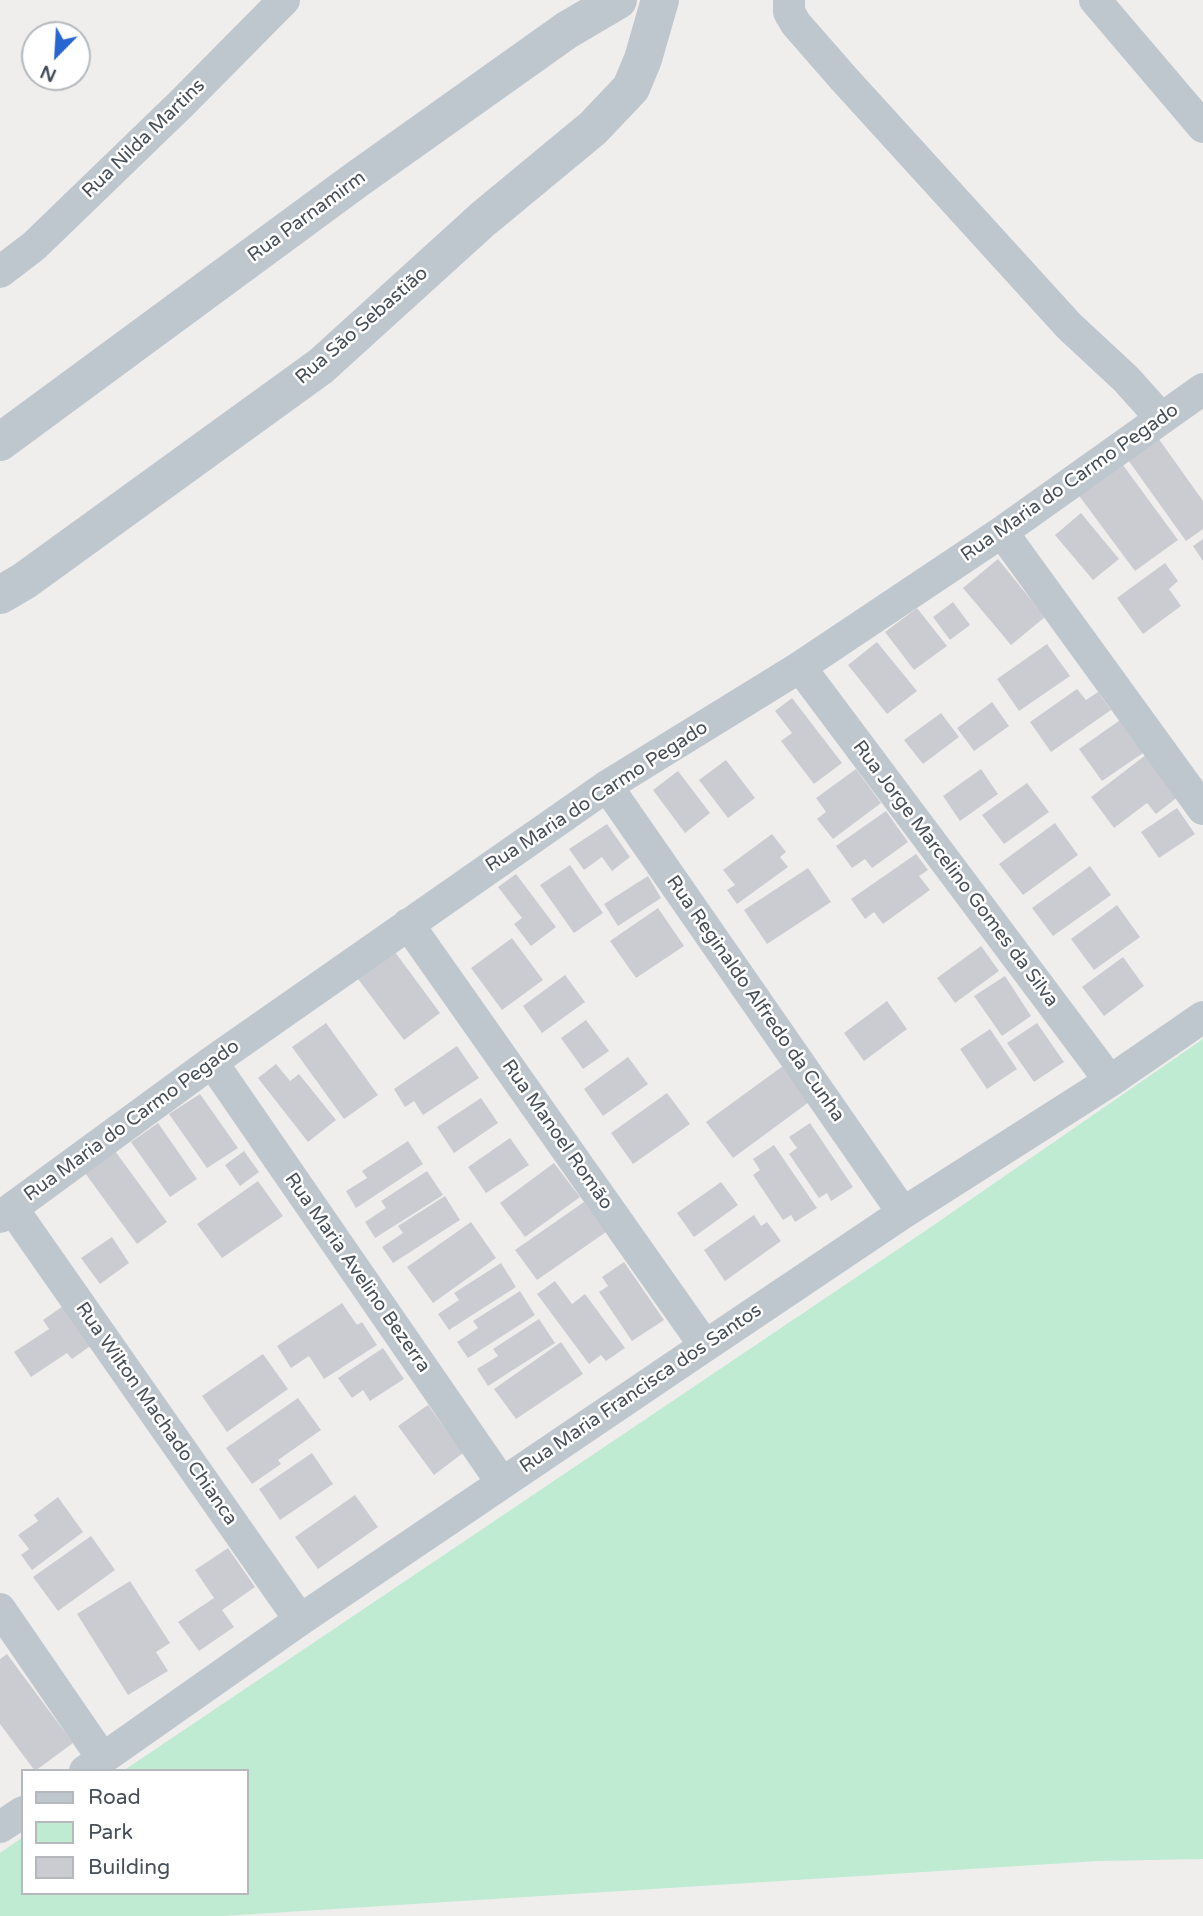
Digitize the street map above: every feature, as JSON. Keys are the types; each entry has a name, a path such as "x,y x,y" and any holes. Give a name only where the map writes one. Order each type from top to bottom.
{"street":[{"name":"Rua Nilda Martins","path":"0,272 44,236 284,0"},
{"name":"Rua Parnamirm","path":"0,442 378,164 567,30 618,0"},
{"name":"Rua São Sebastião","path":"0,595 24,581 321,366 483,219 593,128 631,88 643,59 660,0"},
{"path":"789,0 789,12 796,24 845,80 1069,326 1126,379 1161,418"},
{"path":"1095,0 1203,127"},
{"name":"Rua Maria do Carmo Pegado","path":"6,1212 408,923 607,786 800,667 1002,533 1161,418 1200,396"},
{"path":"1002,533 1203,809"},
{"name":"Rua Jorge Marcelino Gomes da Silva","path":"800,667 1110,1081"},
{"name":"Rua Reginaldo Alfredo da Cunha","path":"607,786 903,1213"},
{"name":"Rua Manoel Romão","path":"408,923 705,1346"},
{"name":"Rua Maria Francisca dos Santos","path":"94,1765 300,1620 705,1346 903,1213 1110,1081 1203,1017"},
{"name":"Rua Maria Avelino Bezerra","path":"212,1062 502,1483"},
{"name":"Rua Wilton Machado Chianca","path":"6,1212 300,1620"},
{"path":"0,1609 94,1765"},
{"path":"0,1827 21,1813"}],"green space":[{"path":"1203,1039 1203,1859 1098,1861 223,1916 0,1916 0,1853 21,1838 21,1895 248,1895 248,1769 126,1769 928,1229"}],"building":[{"path":"1156,435 1203,501 1203,529 1186,541 1126,457"},
{"path":"1120,461 1178,540 1135,571 1077,493"},
{"path":"1081,513 1119,559 1093,580 1055,535"},
{"path":"1203,539 1203,561 1193,546"},
{"path":"998,559 1045,617 1011,645 963,588"},
{"path":"1165,563 1178,581 1169,589 1181,606 1143,634 1117,598"},
{"path":"953,602 970,625 950,640 933,617"},
{"path":"917,608 947,646 914,670 885,632"},
{"path":"877,642 917,691 887,714 848,665"},
{"path":"1047,644 1070,676 1019,711 997,679"},
{"path":"1077,689 1086,700 1098,692 1111,710 1051,752 1030,722"},
{"path":"792,698 842,763 814,784 781,741 792,733 775,711"},
{"path":"992,702 1009,726 974,751 957,728"},
{"path":"941,713 959,737 923,764 904,740"},
{"path":"1123,718 1146,751 1102,781 1079,749"},
{"path":"1147,754 1179,796 1156,814 1147,803 1114,828 1091,797"},
{"path":"726,760 755,798 728,818 699,780"},
{"path":"856,769 881,803 833,839 817,819 826,812 816,798"},
{"path":"981,769 998,794 960,821 943,796"},
{"path":"678,771 710,813 685,833 653,790"},
{"path":"1027,783 1049,812 1004,844 982,815"},
{"path":"1177,808 1195,834 1159,858 1141,832"},
{"path":"886,811 908,842 872,868 865,859 852,868 836,846"},
{"path":"1055,823 1078,855 1023,895 999,864"},
{"path":"607,824 630,857 612,871 602,857 584,870 569,849"},
{"path":"772,834 786,852 780,857 788,867 737,904 727,890 735,885 723,870"},
{"path":"916,854 928,870 919,876 930,890 883,924 874,912 865,919 851,899"},
{"path":"570,865 603,913 574,933 540,885"},
{"path":"1090,866 1111,895 1053,936 1032,908"},
{"path":"808,868 831,902 767,944 744,910"},
{"path":"516,874 556,927 531,946 514,924 522,918 498,887"},
{"path":"648,876 661,898 618,926 604,904"},
{"path":"1117,905 1140,937 1094,970 1071,939"},
{"path":"658,908 684,946 636,978 610,941"},
{"path":"512,938 543,980 502,1010 471,968"},
{"path":"981,946 999,971 955,1003 937,978"},
{"path":"395,952 440,1013 404,1040 358,979"},
{"path":"1123,957 1144,986 1104,1016 1082,987"},
{"path":"565,975 585,1002 542,1033 523,1006"},
{"path":"1005,976 1031,1016 1002,1036 974,996"},
{"path":"887,1001 907,1029 864,1061 844,1033"},
{"path":"586,1020 609,1051 583,1069 561,1038"},
{"path":"326,1023 378,1095 344,1119 292,1047"},
{"path":"1037,1023 1064,1062 1034,1082 1007,1043"},
{"path":"990,1029 1017,1069 987,1089 960,1049"},
{"path":"457,1046 479,1078 423,1115 414,1101 405,1107 394,1089"},
{"path":"628,1057 648,1084 603,1116 584,1089"},
{"path":"276,1064 290,1081 299,1074 336,1120 308,1142 258,1078"},
{"path":"783,1066 809,1102 733,1158 706,1122"},
{"path":"667,1093 690,1124 633,1164 611,1133"},
{"path":"200,1094 238,1148 207,1168 169,1114"},
{"path":"481,1098 498,1123 454,1153 437,1127"},
{"path":"158,1123 197,1179 170,1197 131,1142"},
{"path":"810,1123 853,1187 831,1201 827,1193 819,1198 789,1154 797,1148 789,1137"},
{"path":"510,1138 529,1165 486,1193 468,1167"},
{"path":"408,1141 423,1164 356,1208 346,1191 367,1178 362,1171"},
{"path":"774,1145 817,1208 795,1222 791,1215 783,1220 753,1175 760,1170 753,1159"},
{"path":"115,1151 167,1222 137,1244 85,1173"},
{"path":"244,1151 259,1172 240,1186 225,1165"},
{"path":"554,1163 580,1197 525,1237 500,1203"},
{"path":"427,1171 443,1195 375,1238 365,1222 386,1208 381,1201"},
{"path":"258,1181 283,1216 222,1258 197,1224"},
{"path":"721,1182 738,1205 694,1237 677,1213"},
{"path":"445,1196 460,1220 393,1263 382,1247 403,1233 398,1226"},
{"path":"584,1202 606,1232 537,1280 515,1250"},
{"path":"754,1215 761,1226 767,1222 781,1241 725,1281 704,1250"},
{"path":"471,1222 496,1258 433,1303 407,1267"},
{"path":"112,1237 129,1263 100,1284 81,1258"},
{"path":"624,1262 664,1320 632,1341 599,1292 608,1286 602,1277"},
{"path":"501,1263 516,1287 449,1330 438,1314 459,1300 454,1293"},
{"path":"555,1281 572,1304 585,1294 625,1348 606,1361 601,1355 589,1364 537,1294"},
{"path":"520,1291 535,1315 468,1358 457,1342 478,1328 473,1321"},
{"path":"342,1303 357,1325 362,1322 377,1345 324,1379 309,1356 291,1368 277,1346"},
{"path":"66,1304 93,1344 72,1359 67,1353 31,1377 14,1352 49,1329 43,1320"},
{"path":"539,1319 555,1343 488,1386 477,1369 498,1356 493,1349"},
{"path":"561,1342 583,1374 516,1419 494,1389"},
{"path":"383,1348 404,1379 370,1401 363,1390 352,1398 338,1378"},
{"path":"263,1354 288,1389 227,1432 202,1396"},
{"path":"298,1398 321,1430 278,1460 281,1464 252,1484 226,1448"},
{"path":"428,1405 463,1453 434,1475 398,1426"},
{"path":"312,1453 333,1484 280,1520 259,1489"},
{"path":"355,1495 378,1527 318,1569 295,1537"},
{"path":"58,1497 83,1532 32,1570 21,1555 29,1549 18,1535 38,1521 34,1515"},
{"path":"91,1536 115,1570 58,1611 33,1577"},
{"path":"228,1548 255,1587 222,1610 234,1627 199,1651 178,1622 214,1598 195,1570"},
{"path":"130,1581 170,1643 156,1652 168,1671 128,1695 77,1614"},
{"path":"7,1654 73,1743 38,1769 34,1769 0,1724 0,1659"}]}
